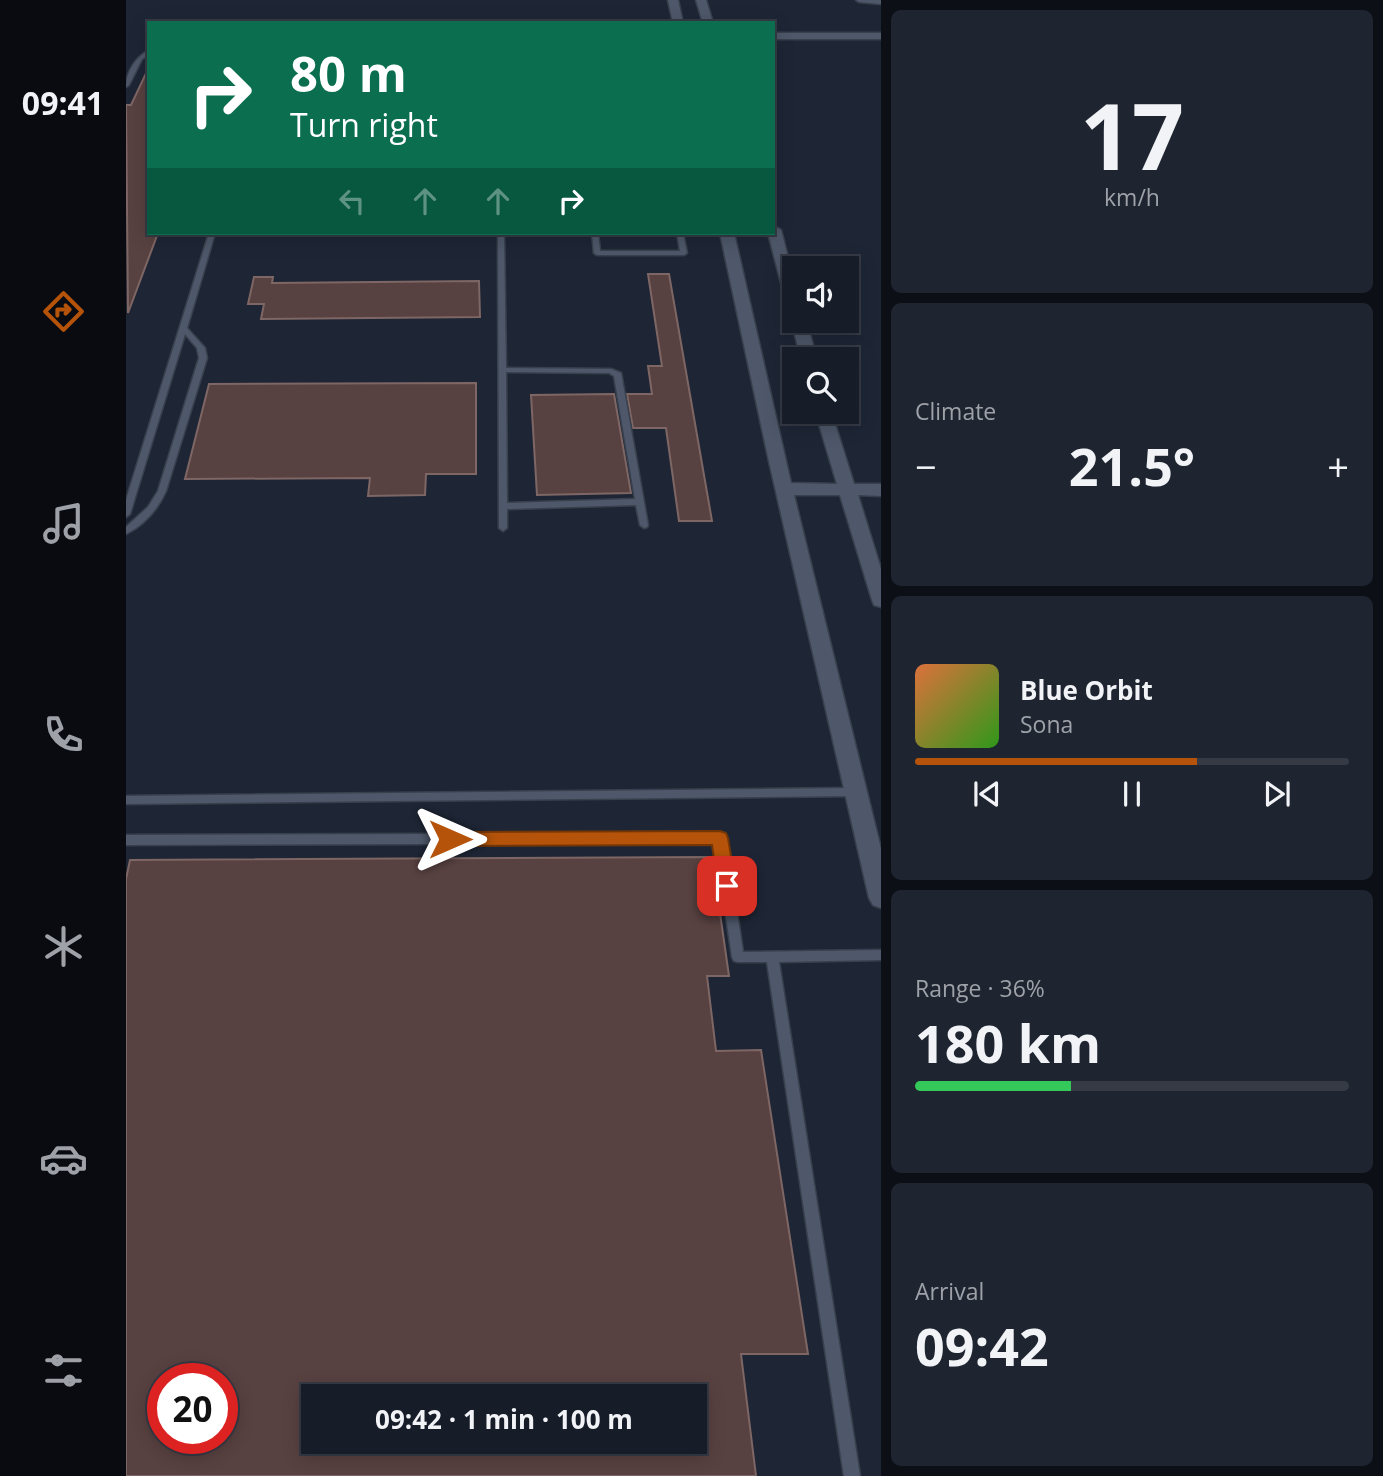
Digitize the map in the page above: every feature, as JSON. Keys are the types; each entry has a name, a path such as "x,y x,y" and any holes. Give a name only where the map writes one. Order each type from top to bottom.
{"street":[{"path":"673,0 677,20"},
{"path":"701,0 707,20"},
{"path":"775,36 881,36"},
{"path":"775,234 782,260"},
{"path":"727,235 776,457 881,898"},
{"path":"827,424 881,600"},
{"path":"784,489 881,489"}],"lane":[{"path":"859,0 881,2"},
{"path":"126,85 140,58 147,53"},
{"path":"126,514 211,235"},
{"path":"501,235 503,528"},
{"path":"595,235 597,254 684,253 680,235"},
{"path":"126,531 156,505 203,358 201,348 184,330"},
{"path":"502,370 611,371 618,374 644,525"},
{"path":"503,506 640,502"},
{"path":"126,800 855,792"},
{"path":"126,840 720,838 738,957 881,955"},
{"path":"772,957 852,1476"}],"building":[{"path":"147,71 147,235 157,235 128,313 126,105 131,105"},
{"path":"648,274 669,274 712,521 679,521 666,428 633,428 627,394 652,394 648,366 662,366"},
{"path":"254,277 273,277 272,283 479,281 480,317 261,319 264,304 248,304"},
{"path":"476,383 476,474 426,474 425,495 368,496 370,478 185,479 209,384"},
{"path":"614,394 631,493 537,495 531,395"},
{"path":"712,857 729,976 707,976 716,1051 761,1050 808,1354 741,1354 756,1476 126,1476 126,879 130,860"}],"route":[{"path":"450,839 720,838 727,886"}]}
